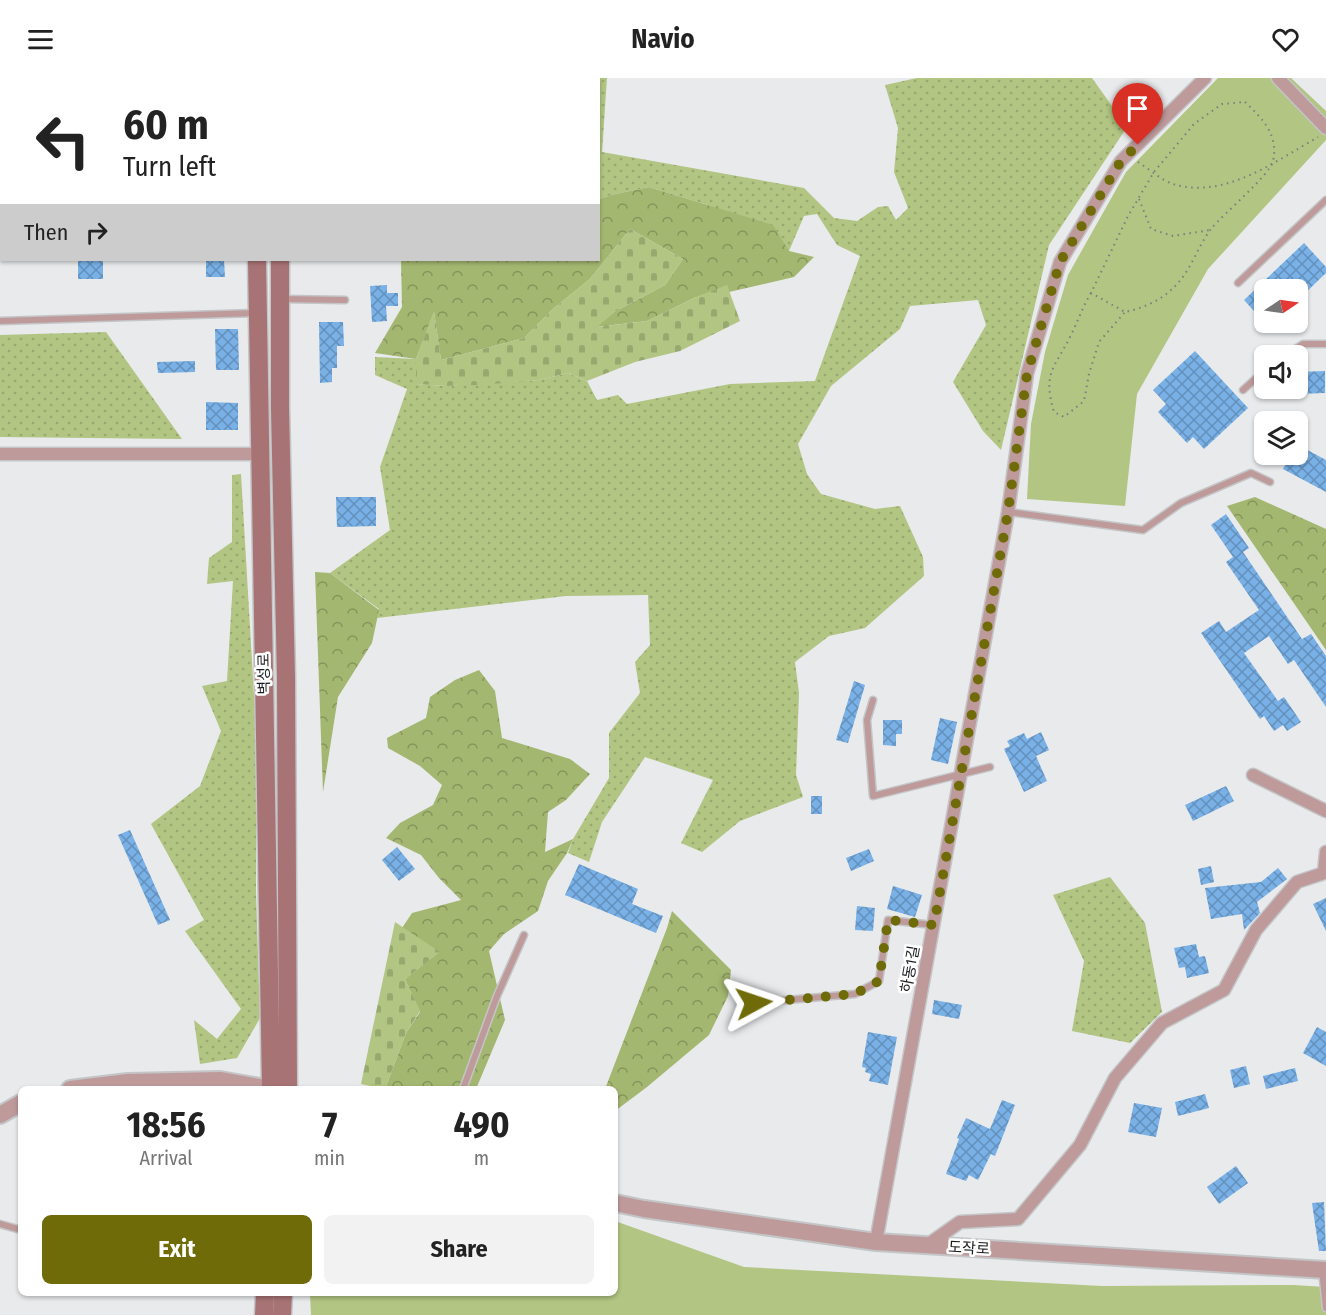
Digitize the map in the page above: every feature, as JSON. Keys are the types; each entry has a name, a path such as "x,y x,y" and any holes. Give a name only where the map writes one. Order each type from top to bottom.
{"main road":[{"name":"벽성로","path":"257,261 271,1086"},
{"name":"벽성로","path":"280,261 286,689 288,1086"},
{"path":"264,1315 265,1296"},
{"path":"282,1315 283,1296"}],"street":[{"name":"하동1길","path":"876,1242 1008,512 1027,374 1060,262 1121,161 1205,78"},
{"path":"1278,78 1326,128"},
{"path":"0,454 260,454"},
{"path":"1253,775 1326,811"},
{"path":"926,1246 960,1222 1018,1220 1080,1145 1115,1078 1162,1023 1224,990 1256,930 1297,882 1324,873 1326,852"},
{"path":"95,1086 128,1082 220,1080 254,1086"},
{"path":"0,1115 18,1105"},
{"name":"도작로","path":"618,1204 876,1242 1324,1270"}],"lane":[{"path":"1238,283 1326,200"},
{"path":"280,299 345,300"},
{"path":"0,321 258,313"},
{"path":"1302,345 1326,344"},
{"path":"1243,390 1254,380"},
{"path":"1008,512 1143,530 1181,503 1251,473 1270,482"},
{"path":"873,700 867,720 873,796 990,766"},
{"path":"754,1003 855,994 879,981 888,920 934,925"},
{"path":"464,1086 497,996 524,935"},
{"path":"0,1224 18,1229"},
{"path":"1324,1270 1326,1308"}],"path":[{"path":"1245,102 1263,119 1274,139 1273,163 1257,183 1210,230 1193,262 1176,286 1143,308 1125,312 1099,342 1089,374 1084,401 1064,417 1054,412 1048,393 1052,369 1072,335 1107,257 1138,198 1154,172 1194,124 1222,104 1245,102"},
{"path":"1138,162 1173,184 1203,188 1235,182 1326,133"},
{"path":"1138,198 1151,229 1173,236 1210,230"},
{"path":"1091,292 1125,312"}],"green space":[{"path":"600,78 607,78 602,152 804,188 834,218 857,221 878,207 888,206 896,220 908,208 894,172 898,128 885,85 917,78 1092,78 1127,127 1049,245 1001,450 983,431 953,382 986,325 978,300 910,306 900,329 831,386 798,444 807,474 821,494 875,509 900,506 923,557 924,576 865,628 829,636 795,662 799,693 796,775 803,797 740,821 702,852 681,843 713,780 645,757 602,822 589,862 568,853 573,839 609,778 609,733 640,693 635,662 650,645 648,595 566,596 377,618 379,609 330,573 390,530 380,467 407,389 375,375 375,357 416,359 417,384 446,386 539,380 568,373 587,381 597,400 618,395 627,404 730,384 815,381 860,256 837,245 817,214 804,216 789,251 711,206 649,187 600,199"},
{"path":"1218,78 1291,78 1326,111 1326,140 1208,269 1137,394 1125,506 1027,499 1031,424 1045,352 1068,275 1126,172"},
{"path":"649,187 773,225 789,251 814,257 794,277 729,292 727,286 694,298 647,321 596,327 614,312 665,285 683,259 630,229 590,279 554,308 524,338 441,360 434,312 416,359 375,353 402,307 401,261 600,261 600,199"},
{"path":"630,229 683,259 665,285 614,312 597,327 647,321 727,285 740,321 680,351 635,362 587,381 568,373 539,380 478,385 416,384 416,359 434,311 441,360 524,338 554,308 590,279"},
{"path":"106,332 182,439 0,437 0,335"},
{"path":"241,474 256,729 256,892 260,1018 237,1058 200,1064 194,1020 217,1039 241,1009 185,931 204,920 151,824 200,786 221,731 202,686 227,681 233,581 207,584 209,558 232,542 232,475"},
{"path":"1255,497 1326,529 1326,650 1227,506"},
{"path":"315,572 330,573 379,610 372,643 338,697 323,792"},
{"path":"479,670 495,691 502,738 570,759 590,774 566,800 548,812 545,852 573,839 567,853 548,881 538,911 504,934 489,951 505,1020 477,1086 386,1086 406,1033 420,1012 405,979 439,952 402,928 412,913 461,900 439,878 421,855 386,838 400,823 433,805 442,785 420,766 388,748 387,738 426,718 430,697 455,680"},
{"path":"1110,877 1145,923 1162,1012 1130,1043 1072,1031 1084,961 1053,895"},
{"path":"672,911 731,970 728,996 709,1035 618,1109 618,1086 606,1086"},
{"path":"395,922 440,952 405,979 420,1011 406,1033 386,1086 361,1084"},
{"path":"618,1222 744,1267 1102,1286 1293,1285 1326,1287 1326,1315 311,1315 310,1296 618,1296"}],"building":[{"path":"1304,243 1326,267 1326,273 1308,290 1308,279 1266,279"},
{"path":"78,261 103,261 103,279 78,279"},
{"path":"206,261 224,261 225,277 206,277"},
{"path":"387,285 387,293 398,293 398,306 386,306 387,321 372,322 370,286"},
{"path":"1254,290 1254,311 1244,300"},
{"path":"319,322 343,322 344,346 337,346 337,368 332,368 332,382 320,383"},
{"path":"215,329 238,329 239,370 216,370"},
{"path":"1195,351 1248,408 1204,449 1193,437 1187,443 1158,412 1166,404 1153,390"},
{"path":"195,361 195,372 158,373 157,362"},
{"path":"1325,371 1325,393 1308,394 1308,372"},
{"path":"206,402 238,403 238,430 206,430"},
{"path":"1308,450 1326,460 1326,492 1283,469 1285,465 1308,465"},
{"path":"336,497 376,497 376,526 337,527"},
{"path":"1226,514 1249,548 1243,552 1302,639 1311,634 1326,656 1326,707 1294,660 1288,664 1269,636 1244,653 1278,701 1284,697 1301,722 1287,731 1283,725 1274,731 1264,716 1260,719 1201,633 1219,621 1226,632 1259,610 1226,562 1233,557 1211,525"},
{"path":"854,681 865,685 848,743 836,740"},
{"path":"940,718 957,722 948,764 931,760"},
{"path":"883,720 902,720 902,734 896,734 896,746 883,745"},
{"path":"1041,732 1049,750 1036,756 1047,781 1024,792 1004,749 1010,746 1007,741 1024,733 1027,739"},
{"path":"1226,786 1234,801 1193,821 1185,805"},
{"path":"811,796 822,796 822,814 811,814"},
{"path":"130,830 170,920 158,925 118,835"},
{"path":"397,847 415,869 399,881 382,860"},
{"path":"869,849 874,861 851,871 846,858"},
{"path":"579,864 638,889 632,904 663,916 656,933 565,895"},
{"path":"1211,866 1214,882 1201,885 1198,869"},
{"path":"1278,868 1287,879 1257,902 1260,913 1244,930 1242,914 1211,919 1205,888 1261,882"},
{"path":"893,886 922,895 915,917 887,909"},
{"path":"1326,898 1326,931 1313,904"},
{"path":"857,906 875,908 873,931 855,930"},
{"path":"1196,944 1199,957 1205,956 1209,973 1187,978 1185,967 1179,968 1174,948"},
{"path":"934,1000 962,1005 959,1019 932,1014"},
{"path":"1317,1027 1326,1032 1326,1066 1303,1053"},
{"path":"868,1032 897,1037 888,1085 869,1081 871,1074 865,1072 866,1068 862,1067"},
{"path":"1246,1066 1250,1084 1234,1088 1230,1070"},
{"path":"1295,1068 1298,1081 1266,1089 1263,1076"},
{"path":"1205,1094 1209,1108 1178,1116 1175,1102"},
{"path":"1002,1100 1015,1105 995,1156 991,1154 978,1180 969,1175 966,1181 946,1174 966,1118 990,1129"},
{"path":"1134,1103 1162,1108 1156,1137 1128,1132"},
{"path":"1236,1166 1248,1183 1219,1204 1207,1187"},
{"path":"1324,1202 1326,1251 1319,1251 1312,1203"}],"route":[{"path":"754,1003 855,994 879,981 888,920 934,925 1008,512 1027,374 1060,262 1121,161 1138,145"}]}
